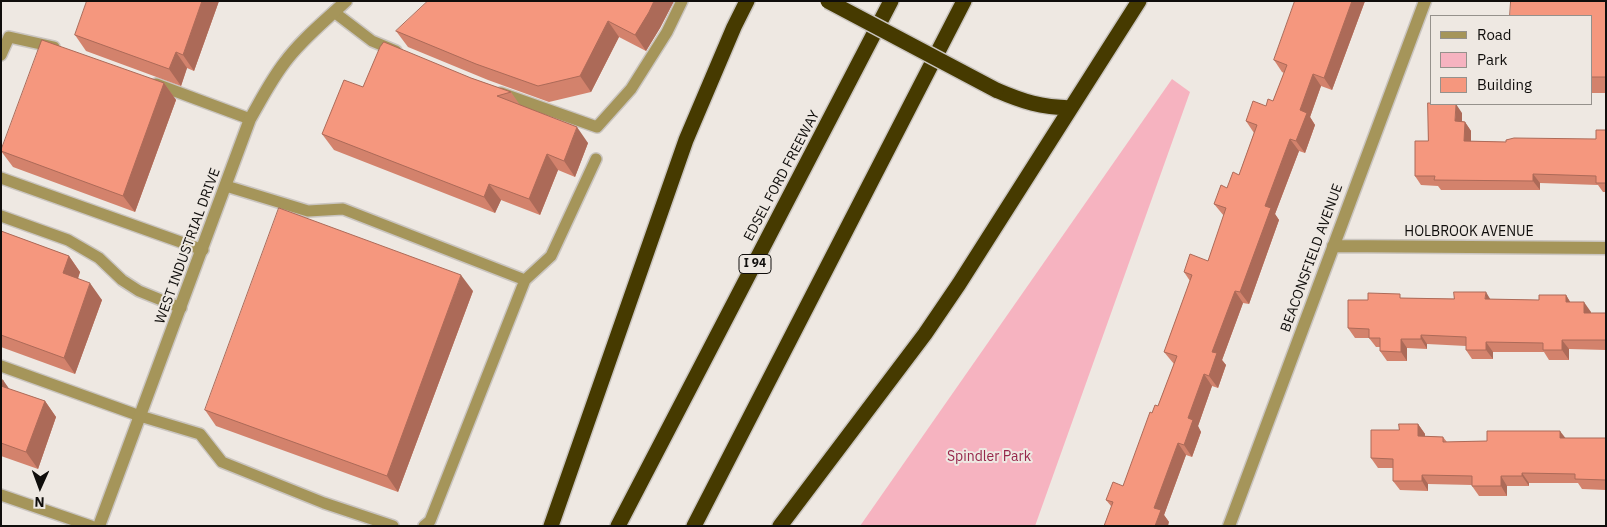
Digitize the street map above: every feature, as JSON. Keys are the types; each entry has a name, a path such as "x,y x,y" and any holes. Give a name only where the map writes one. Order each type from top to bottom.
{"highway":[{"path":"551,526 686,140 747,1"},
{"path":"828,1 996,90 1031,104 1071,108"},
{"name":"EDSEL FORD FREEWAY","path":"618,526 891,1"},
{"path":"694,526 964,1"},
{"path":"780,526 925,334 960,284 1139,1"}],"street":[{"name":"WEST INDUSTRIAL DRIVE","path":"99,526 250,120 269,85 286,60 310,34 346,1"},
{"name":"BEACONSFIELD AVENUE","path":"1229,526 1425,1"},
{"name":"HOLBROOK AVENUE","path":"1333,246 1606,248"}],"lane":[{"path":"494,90 597,127 631,89 666,32 682,1"},
{"path":"334,12 372,41 406,55"},
{"path":"1,55 9,37 66,51"},
{"path":"149,82 250,120"},
{"path":"424,526 430,521 525,280 551,256 596,160"},
{"path":"1,178 203,250"},
{"path":"226,186 308,211 343,209 525,280"},
{"path":"1,216 68,240 99,258 122,280 138,291 181,308"},
{"path":"1,366 140,416 200,434 222,462 324,503 393,526"},
{"path":"1,495 91,526"}],"green space":[{"name":"Spindler Park","path":"1172,79 1190,92 1035,526 860,526"}],"building":[{"path":"87,1 202,1 183,55 176,52 169,69 75,35"},
{"path":"428,1 654,1 635,35 608,21 580,76 538,86 476,64 396,31"},
{"path":"1295,1 1352,1 1324,78 1313,74 1300,110 1307,113 1296,141 1290,139 1265,206 1271,208 1240,292 1235,291 1212,352 1217,353 1209,376 1204,374 1188,418 1193,420 1184,445 1178,443 1154,508 1161,510 1155,526 1104,526 1113,502 1106,500 1113,482 1123,486 1150,412 1152,413 1155,405 1158,406 1177,356 1164,352 1192,275 1184,272 1190,254 1208,261 1226,208 1214,204 1221,185 1227,188 1233,172 1239,175 1257,125 1246,121 1253,101 1266,106 1268,99 1273,101 1287,65 1274,60"},
{"path":"1511,1 1606,1 1606,77 1592,77 1592,15 1510,15"},
{"path":"42,40 164,83 123,196 1,151"},
{"path":"384,42 471,78 511,92 497,96 577,127 564,161 547,154 529,199 489,184 484,197 322,134 344,80 363,87 380,47"},
{"path":"1428,103 1430,105 1456,105 1455,121 1465,122 1464,141 1506,142 1506,140 1514,138 1596,139 1596,130 1606,130 1606,183 1596,183 1596,176 1533,174 1533,181 1434,180 1435,176 1415,176 1415,141 1428,141"},
{"path":"279,208 461,275 387,476 205,410"},
{"path":"1,231 69,256 63,273 90,283 64,358 1,335"},
{"path":"1454,292 1486,292 1485,299 1539,300 1539,295 1566,295 1566,302 1584,302 1584,313 1606,313 1606,340 1562,340 1562,350 1543,350 1543,343 1486,342 1486,350 1466,350 1466,337 1421,335 1421,339 1401,339 1401,352 1380,351 1380,338 1369,338 1369,329 1348,328 1348,300 1368,300 1368,293 1400,294 1400,298 1454,299"},
{"path":"1,386 45,401 26,452 1,443"},
{"path":"1399,424 1418,424 1418,436 1443,437 1443,442 1487,441 1487,431 1560,431 1560,438 1606,438 1606,480 1575,479 1575,474 1522,473 1522,476 1501,476 1501,486 1472,486 1472,476 1422,475 1422,481 1393,481 1393,459 1371,458 1371,430 1399,430"}]}
